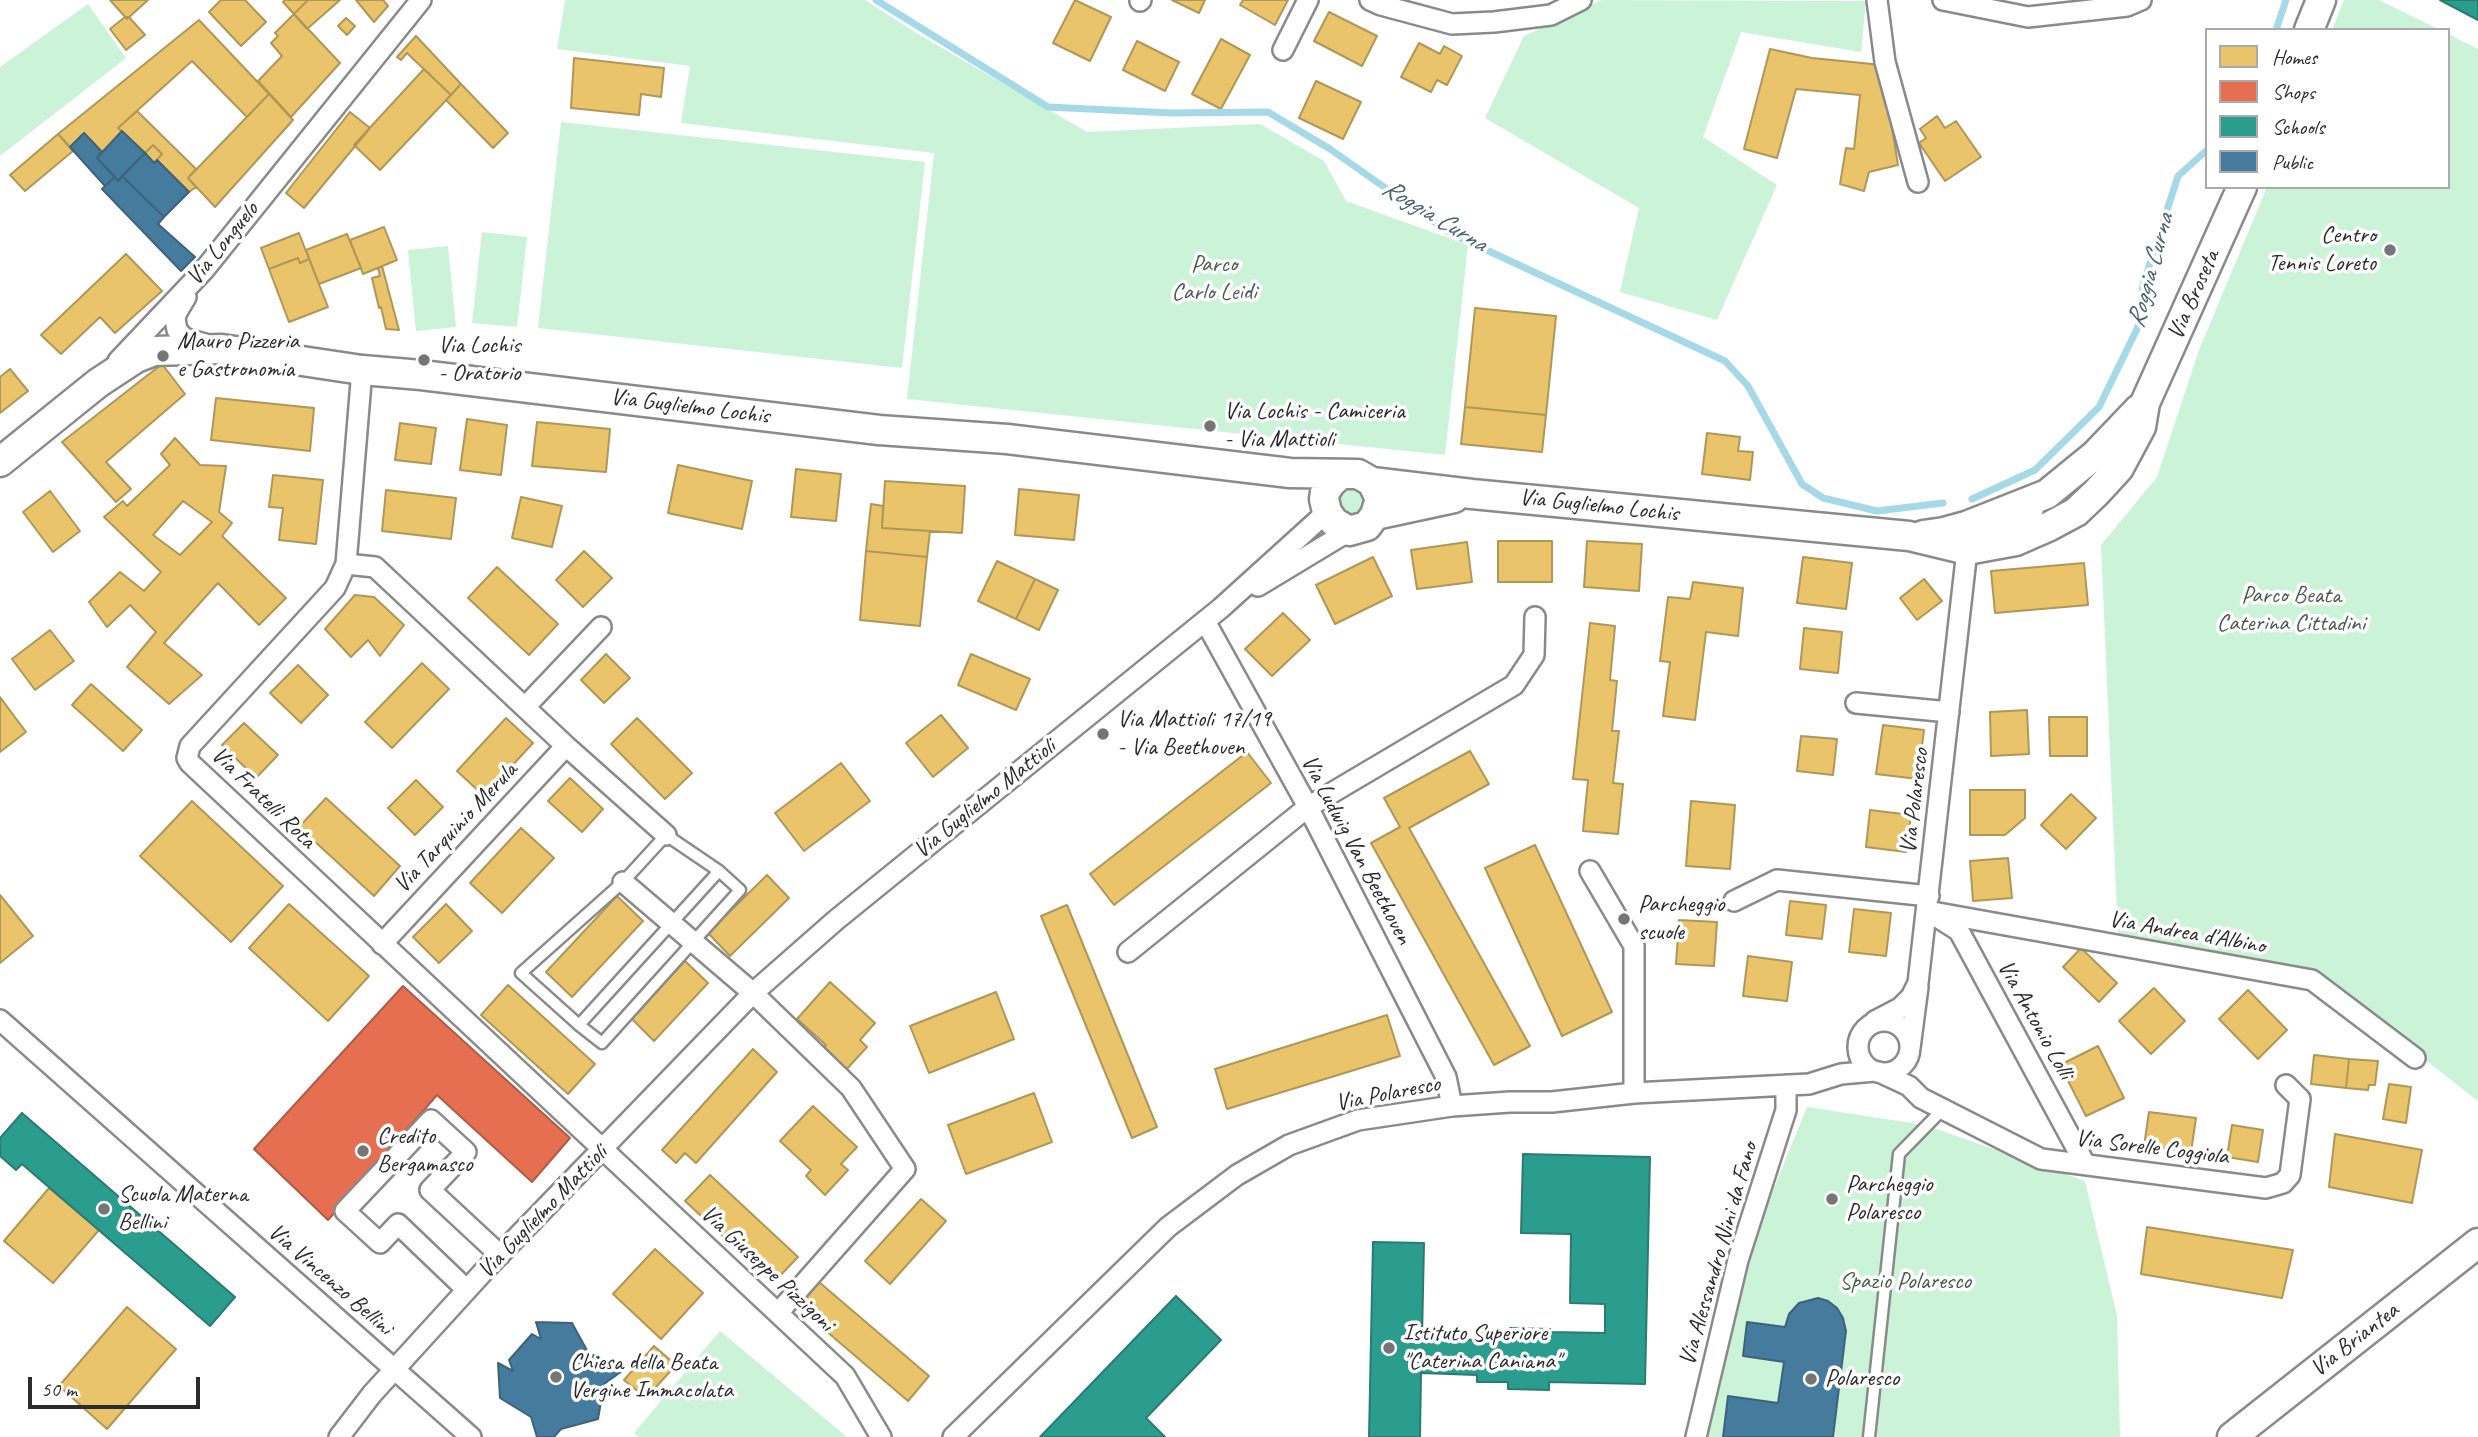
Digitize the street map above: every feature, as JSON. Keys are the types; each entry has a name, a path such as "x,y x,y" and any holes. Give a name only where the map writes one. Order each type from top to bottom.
{"street":[{"name":"Via Longuelo","path":"0,462 98,383 204,270 421,0"},
{"path":"1283,50 1308,0"},
{"path":"1370,0 1452,24 1550,15 1581,0"},
{"path":"1877,0 1885,62 1918,182"},
{"path":"1943,0 2028,17 2127,6 2141,0"},
{"path":"2310,28 2321,0"},
{"name":"Via Broseta","path":"1966,538 2016,541 2048,527 2076,512 2119,468 2141,428 2145,403 2241,189"},
{"path":"204,270 177,312 177,330 184,338 222,349"},
{"name":"Via Guglielmo Lochis","path":"98,383 136,358 154,351 222,349 362,370 879,430 1007,439 1290,473 1358,474 1372,482 1472,494 1909,537 1966,538"},
{"name":"Via Fratelli Rota","path":"362,370 346,564 335,588 190,746 187,758 603,1150"},
{"name":"Via Broseta","path":"1966,538 2047,494 2096,454 2145,403"},
{"path":"1290,473 1325,505 1334,522 1349,531"},
{"name":"Via Guglielmo Mattioli","path":"339,1437 394,1368 753,993 846,912 1221,608 1325,505 1325,492 1341,474"},
{"path":"1372,482 1380,499 1375,515"},
{"name":"Via Guglielmo Mattioli","path":"1221,608 1349,531 1367,526 1375,515 1472,494"},
{"name":"Via Polaresco","path":"1918,983 1950,712 1966,538"},
{"path":"346,564 375,566 566,746 666,835"},
{"path":"1128,952 1308,807 1514,685 1534,655 1535,617"},
{"name":"Via Ludwig Van Beethoven","path":"1205,621 1308,807 1446,1077 1452,1106"},
{"path":"525,706 601,627"},
{"path":"1856,703 1950,712"},
{"name":"Via Tarquinio Merula","path":"382,944 566,746"},
{"path":"1590,870 1634,946 1634,1093"},
{"path":"1734,901 1777,880 1928,903"},
{"path":"623,882 753,993 851,1088 905,1169 778,1313"},
{"name":"Via Andrea d'Albino","path":"1928,903 2312,980 2415,1058"},
{"name":"Via Antonio Lolli","path":"1928,903 1959,931 2085,1164"},
{"path":"1819,1081 1844,1063 1868,1028 1900,1009 1911,997 1918,983"},
{"path":"1918,983 1910,1074 1921,1098"},
{"name":"Via Vincenzo Bellini","path":"0,1020 471,1437"},
{"path":"1877,1072 1861,1060 1858,1051 1868,1028 1889,1020 1897,1024 1907,1034 1910,1051"},
{"name":"Via Polaresco","path":"953,1437 1167,1227 1237,1175 1289,1145 1358,1120 1452,1106 1552,1102 1634,1093 1809,1084 1840,1074 1886,1073 1900,1068 1910,1051"},
{"name":"Via Sorelle Coggiola","path":"1877,1072 1909,1086 1921,1098 2041,1159 2266,1188 2276,1187 2290,1175 2300,1099 2286,1084"},
{"name":"Via Alessandro Nini da Fano","path":"1696,1437 1738,1260 1786,1110 1786,1085"},
{"path":"467,1290 398,1224 380,1243 345,1211 431,1119 466,1152 430,1189 500,1255"},
{"name":"Via Giuseppe Pizzigoni","path":"603,1150 845,1376 881,1437"},
{"name":"Via Briantea","path":"2232,1437 2478,1242"}],"lane":[{"path":"666,835 719,871 740,890 602,1043 521,973 623,882 666,835"},
{"path":"579,1025 719,871"},
{"path":"1869,1437 1899,1154 1943,1109"}],"green space":[{"name":"Parco Carlo Leidi","path":"565,0 865,0 918,34 1087,132 1260,124 1324,161 1346,201 1468,245 1445,455 907,399 934,153 681,123 690,66 557,49"},
{"path":"1602,0 1866,1 1861,52 1741,32 1703,137 1777,185 1717,320 1620,292 1639,208 1485,118 1524,36"},
{"path":"2344,0 2379,0 2436,28 2333,28"},
{"path":"88,4 126,58 0,156 0,67"},
{"name":"Parco Beata Caterina Cittadini","path":"2450,35 2478,49 2478,1101 2313,972 2118,936 2101,545 2157,477 2199,350 2266,189 2450,189"},
{"path":"561,122 925,162 902,368 538,328"},
{"path":"482,232 527,237 517,327 472,323"},
{"path":"448,246 456,327 416,331 408,250"},
{"path":"1348,490 1358,490 1367,497 1368,512 1345,520 1338,502"},
{"name":"Spazio Polaresco","path":"1807,1107 1925,1125 2085,1181 2117,1316 2120,1437 1708,1437 1745,1259"},
{"path":"720,1331 847,1437 639,1437 634,1433"}],"building: Homes":[{"path":"110,0 148,0 127,19"},
{"path":"221,0 245,0 266,22 241,46 209,12"},
{"path":"308,0 294,14 283,2"},
{"path":"308,0 340,0 307,29 294,14"},
{"path":"356,0 383,0 388,6 374,22"},
{"path":"1075,0 1111,17 1090,61 1053,43"},
{"path":"1172,0 1205,0 1199,13"},
{"path":"1243,0 1288,0 1275,25 1240,5"},
{"path":"1329,12 1377,36 1362,66 1314,41"},
{"path":"294,14 340,63 291,117 258,81 282,56 271,43 278,36 275,33"},
{"path":"125,17 129,17 145,35 126,50 110,29"},
{"path":"346,18 355,26 347,35 338,26"},
{"path":"199,20 269,94 247,117 192,61 118,128 122,131 102,152 84,133 70,147 58,134"},
{"path":"416,36 461,84 451,95 407,53 401,60 397,57"},
{"path":"1221,39 1250,55 1221,109 1192,94"},
{"path":"1137,41 1179,62 1165,91 1123,70"},
{"path":"1419,43 1440,54 1444,46 1462,56 1447,85 1437,80 1431,92 1401,77"},
{"path":"1770,49 1812,58 1882,65 1898,165 1869,172 1864,191 1840,184 1846,148 1854,149 1860,95 1796,89 1777,158 1744,149"},
{"path":"574,58 664,68 661,97 641,94 639,115 571,108"},
{"path":"424,69 451,95 380,170 354,145"},
{"path":"1316,81 1361,102 1343,139 1299,118"},
{"path":"461,84 508,133 493,148 446,100"},
{"path":"269,94 293,120 215,207 188,178"},
{"path":"137,111 196,169 188,178 196,187 189,192 157,160 162,154 153,145 145,153 118,128"},
{"path":"350,112 370,128 304,208 286,193"},
{"path":"1937,116 1945,128 1956,121 1981,157 1945,181 1919,143 1926,138 1920,129"},
{"path":"58,134 73,151 25,191 10,175"},
{"path":"153,145 162,154 154,163 145,153"},
{"path":"384,227 397,260 363,274 350,240"},
{"path":"299,233 309,259 300,263 298,258 269,269 261,248"},
{"path":"347,234 361,268 319,284 306,250"},
{"path":"126,254 162,291 115,333 100,317 61,354 41,335"},
{"path":"298,258 300,263 309,259 328,307 289,322 269,269"},
{"path":"382,266 399,330 386,329 381,307 379,308 372,278 380,276 378,268"},
{"path":"1475,308 1556,316 1546,415 1465,407"},
{"path":"162,364 185,394 106,462 131,489 116,502 62,442"},
{"path":"10,369 28,391 0,413 0,377"},
{"path":"216,398 314,408 310,451 211,440"},
{"path":"1465,407 1546,415 1542,452 1461,444"},
{"path":"467,419 507,425 501,475 460,470"},
{"path":"537,422 610,429 606,472 532,466"},
{"path":"400,423 436,428 431,464 395,460"},
{"path":"1707,433 1740,437 1738,451 1753,452 1750,480 1702,474"},
{"path":"175,438 200,465 226,466 219,512 232,523 222,536 286,598 259,625 218,583 164,643 202,675 169,704 127,667 156,632 130,605 107,627 89,602 120,572 144,591 161,572 104,517 123,501 127,506 170,465 161,454","holes":["183,501 212,522 180,555 153,535"]},
{"path":"678,465 752,481 742,529 668,513"},
{"path":"796,469 841,474 836,521 791,517"},
{"path":"273,475 323,480 316,544 279,540 283,508 269,507"},
{"path":"885,481 965,486 962,533 882,528"},
{"path":"1019,489 1079,495 1074,540 1015,535"},
{"path":"386,490 456,498 451,539 382,531"},
{"path":"50,491 80,531 53,552 23,512"},
{"path":"521,497 562,506 552,547 512,538"},
{"path":"871,504 883,506 882,528 930,531 927,557 866,551"},
{"path":"1498,541 1552,541 1552,582 1498,582"},
{"path":"1587,541 1642,544 1639,591 1584,587"},
{"path":"1467,542 1472,582 1417,589 1411,550"},
{"path":"584,551 612,578 583,607 556,580"},
{"path":"866,551 927,557 920,626 860,620"},
{"path":"1373,557 1392,596 1335,624 1316,585"},
{"path":"1803,557 1852,563 1846,609 1797,603"},
{"path":"997,561 1035,579 1016,619 978,601"},
{"path":"2084,563 2088,605 1995,613 1991,571"},
{"path":"497,567 558,624 529,655 468,598"},
{"path":"1035,579 1058,590 1039,630 1016,619"},
{"path":"1924,579 1942,601 1917,620 1900,598"},
{"path":"1693,582 1743,588 1738,636 1706,632 1695,720 1663,716 1670,662 1660,661 1668,597 1690,599"},
{"path":"355,595 374,597 404,625 380,656 368,640 351,657 325,629"},
{"path":"1283,613 1310,640 1272,676 1245,649"},
{"path":"1590,623 1615,626 1610,680 1617,681 1612,731 1619,731 1613,783 1623,784 1618,834 1583,831 1588,780 1573,779"},
{"path":"1804,628 1842,632 1838,673 1800,669"},
{"path":"50,630 74,661 35,690 12,659"},
{"path":"606,654 630,678 604,703 581,680"},
{"path":"971,654 1030,679 1016,710 958,685"},
{"path":"422,663 449,689 392,748 365,722"},
{"path":"298,665 328,695 301,723 270,693"},
{"path":"91,684 142,730 123,751 72,705"},
{"path":"0,697 26,732 0,752"},
{"path":"2027,710 2029,754 1991,756 1990,712"},
{"path":"941,715 968,748 933,777 906,743"},
{"path":"2049,717 2087,717 2087,756 2050,756"},
{"path":"506,718 533,743 484,796 457,771"},
{"path":"637,718 692,773 665,799 611,744"},
{"path":"244,723 278,755 256,778 222,745"},
{"path":"1883,725 1924,730 1918,779 1876,774"},
{"path":"1801,736 1837,739 1833,775 1797,771"},
{"path":"1470,751 1489,784 1409,828 1530,1046 1494,1065 1371,843 1400,827 1384,798"},
{"path":"1247,752 1271,783 1114,905 1090,874"},
{"path":"841,763 870,801 804,851 775,813"},
{"path":"570,778 603,809 582,832 548,801"},
{"path":"416,780 443,807 415,835 388,808"},
{"path":"1970,790 2025,790 2025,818 2005,835 1970,835"},
{"path":"2071,794 2096,818 2066,849 2041,825"},
{"path":"326,798 400,866 374,896 299,827"},
{"path":"192,801 283,886 231,942 140,856"},
{"path":"1691,801 1735,805 1730,869 1686,866"},
{"path":"1870,810 1911,815 1906,852 1866,847"},
{"path":"521,828 554,858 502,913 470,883"},
{"path":"1535,845 1612,1012 1562,1036 1485,868"},
{"path":"2008,858 2012,898 1973,901 1970,861"},
{"path":"767,875 789,898 730,956 708,933"},
{"path":"0,895 33,936 0,963"},
{"path":"617,896 643,921 572,997 546,972"},
{"path":"1790,901 1826,905 1822,939 1786,935"},
{"path":"289,904 369,976 328,1021 249,948"},
{"path":"446,904 472,931 439,963 413,937"},
{"path":"1067,905 1157,1127 1132,1138 1041,916"},
{"path":"1854,909 1891,913 1886,956 1849,952"},
{"path":"1679,920 1717,922 1714,966 1676,964"},
{"path":"2081,948 2117,983 2099,1002 2063,967"},
{"path":"1748,956 1792,962 1787,1001 1743,996"},
{"path":"685,961 708,983 654,1041 631,1018"},
{"path":"830,982 875,1023 860,1040 867,1047 844,1072 821,1051 826,1045 797,1019"},
{"path":"508,985 595,1064 568,1094 481,1015"},
{"path":"2154,988 2185,1021 2151,1054 2119,1021"},
{"path":"2248,990 2287,1030 2258,1059 2219,1019"},
{"path":"996,992 1014,1039 929,1073 910,1026"},
{"path":"1387,1015 1400,1056 1227,1109 1215,1069"},
{"path":"2098,1046 2124,1098 2086,1116 2060,1065"},
{"path":"753,1049 777,1072 696,1163 685,1153 676,1163 662,1150"},
{"path":"2314,1055 2349,1059 2346,1088 2311,1084"},
{"path":"2349,1059 2378,1061 2375,1085 2369,1085 2368,1090 2346,1088"},
{"path":"2389,1084 2411,1087 2406,1123 2383,1119"},
{"path":"1034,1093 1052,1142 966,1174 948,1125"},
{"path":"813,1106 857,1147 841,1164 848,1170 825,1195 806,1176 811,1170 780,1141"},
{"path":"2149,1112 2196,1118 2191,1152 2144,1146"},
{"path":"2232,1125 2263,1130 2258,1162 2227,1157"},
{"path":"2335,1134 2422,1150 2412,1203 2329,1187"},
{"path":"710,1175 798,1257 773,1283 685,1201"},
{"path":"49,1188 99,1230 53,1283 4,1241"},
{"path":"921,1199 946,1221 890,1284 865,1261"},
{"path":"2147,1227 2293,1250 2282,1298 2141,1274"},
{"path":"655,1249 703,1293 661,1339 613,1294"},
{"path":"819,1282 929,1376 908,1401 798,1307"},
{"path":"127,1307 176,1349 107,1429 59,1386"},
{"path":"654,1346 676,1365 646,1398 624,1380"}],"building: Shops":[{"path":"403,986 570,1138 532,1182 437,1095 328,1220 254,1149"}],"building: Schools":[{"path":"2440,0 2478,0 2478,20"},
{"name":"Scuola Materna Bellini","path":"22,1113 235,1297 210,1326 22,1164 16,1170 0,1156 0,1138"},
{"path":"1523,1154 1650,1157 1645,1384 1549,1382 1549,1390 1508,1389 1508,1382 1477,1382 1477,1375 1421,1373 1420,1437 1369,1437 1373,1242 1424,1243 1422,1338 1479,1340 1479,1333 1510,1333 1510,1328 1605,1333 1605,1304 1570,1303 1571,1234 1521,1233"},
{"path":"1176,1296 1221,1340 1146,1418 1165,1437 1040,1437"}],"building: Public":[{"path":"122,131 145,153 118,181 97,158"},
{"path":"84,133 102,152 97,158 115,177 105,186 70,147"},
{"path":"145,153 154,163 157,160 189,192 164,217 122,176"},
{"path":"122,176 164,217 158,224 195,257 181,271 102,189 115,177 118,181"},
{"name":"Polaresco","path":"1818,1298 1837,1308 1846,1331 1833,1437 1723,1437 1728,1396 1778,1403 1784,1362 1743,1356 1747,1322 1785,1327 1789,1314 1799,1303"},
{"name":"Chiesa della Beata Vergine Immacolata","path":"536,1322 572,1323 589,1354 629,1366 604,1384 598,1419 561,1429 554,1437 537,1437 531,1417 500,1398 498,1363 513,1371 509,1360 532,1334 541,1339"}],"waterway":[{"name":"Roggia Curna","path":"876,0 1048,107 1171,113 1268,112 1330,149 1448,232 1725,361 1748,386 1802,484 1823,498 1877,511 1943,503"},
{"name":"Roggia Curna","path":"2277,28 2286,0"},
{"name":"Roggia Curna","path":"1972,499 2035,470 2099,407 2138,327 2143,285 2178,176 2205,152"}],"place":[{"name":"Centro Tennis Loreto","path":"2390,250"},
{"name":"Mauro Pizzeria e Gastronomia","path":"163,356"},
{"name":"Via Lochis - Oratorio","path":"424,360"},
{"name":"Via Lochis - Camiceria - Via Mattioli","path":"1210,426"},
{"name":"Via Mattioli 17/19 - Via Beethoven","path":"1103,734"},
{"name":"Parcheggio scuole","path":"1624,919"},
{"name":"Credito Bergamasco","path":"363,1151"},
{"name":"Parcheggio Polaresco","path":"1832,1199"},
{"name":"Scuola Materna Bellini","path":"104,1209"},
{"name":"Istituto Superiore \"Caterina Caniana\"","path":"1389,1348"},
{"name":"Chiesa della Beata Vergine Immacolata","path":"556,1377"},
{"name":"Polaresco","path":"1811,1379"}]}
